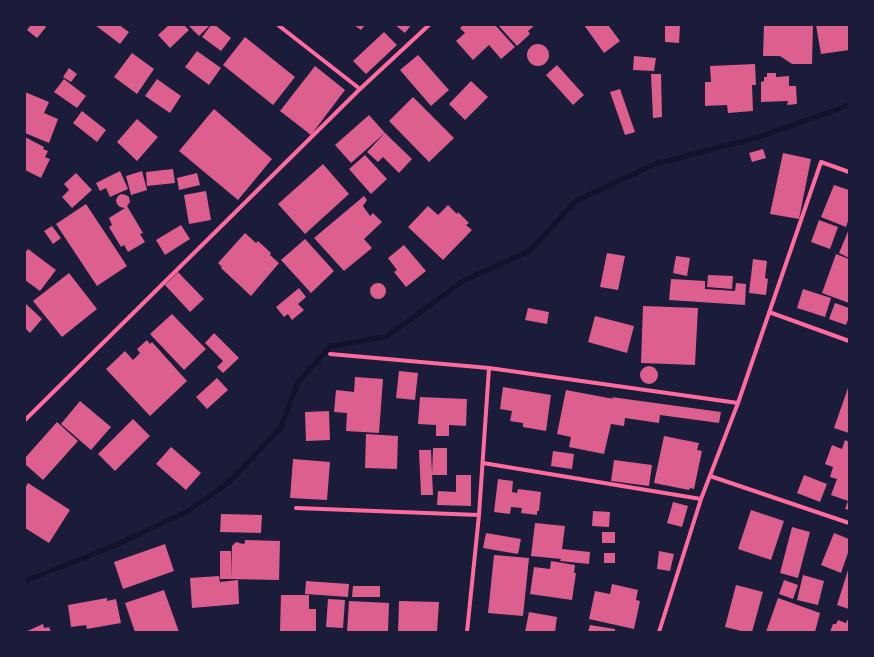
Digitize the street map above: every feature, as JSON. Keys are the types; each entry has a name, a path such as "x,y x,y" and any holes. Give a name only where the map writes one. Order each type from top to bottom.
{"street":[{"path":"278,25 360,90"},
{"path":"25,420 360,90 429,25"},
{"path":"659,632 700,499 738,403 821,162 849,172"},
{"path":"769,312 849,341"},
{"path":"330,354 490,368 738,403"},
{"path":"467,632 479,515 490,368"},
{"path":"483,463 700,499"},
{"path":"710,476 849,523"},
{"path":"296,508 479,515"}],"building":[{"path":"31,25 44,25 46,27 37,38 27,30"},
{"path":"95,25 119,25 129,32 120,44"},
{"path":"169,25 184,25 189,30 170,48 158,35"},
{"path":"188,25 210,25 199,36"},
{"path":"211,25 215,25 231,38 221,51 202,37"},
{"path":"354,25 365,25 361,30"},
{"path":"395,25 411,25 405,33"},
{"path":"463,25 495,25 515,47 501,59 489,45 473,60 456,41 465,33 460,28"},
{"path":"498,25 535,25 528,31 530,34 517,46"},
{"path":"584,25 608,25 620,41 604,53"},
{"path":"665,25 680,25 679,43 665,42"},
{"path":"764,25 813,25 812,64 792,64 780,56 763,56"},
{"path":"816,25 849,25 849,50 821,54"},
{"path":"384,32 397,45 366,74 353,61"},
{"path":"245,37 295,77 273,105 223,65"},
{"path":"538,44 546,47 549,55 546,63 538,66 530,63 527,55 530,47"},
{"path":"197,51 221,68 209,85 185,67"},
{"path":"132,53 154,69 137,94 114,77"},
{"path":"418,55 449,90 431,106 400,70"},
{"path":"634,56 656,58 654,71 633,70"},
{"path":"755,64 756,85 752,85 753,111 728,113 727,105 705,106 705,82 711,82 710,66"},
{"path":"557,65 584,95 573,105 546,75"},
{"path":"315,66 345,90 311,135 280,111"},
{"path":"69,68 77,74 71,82 63,77"},
{"path":"767,73 776,73 776,77 789,76 789,86 796,86 797,104 787,105 788,101 761,102 761,82 764,81 764,77 767,77"},
{"path":"651,74 661,74 662,117 653,118"},
{"path":"64,79 86,96 77,108 54,92"},
{"path":"157,79 181,96 170,113 145,96"},
{"path":"471,81 488,97 465,120 449,104"},
{"path":"620,89 635,132 625,135 610,92"},
{"path":"25,92 49,102 44,113 58,119 49,143 25,133"},
{"path":"413,97 454,138 429,162 389,121"},
{"path":"214,109 272,159 238,200 179,151"},
{"path":"82,111 106,130 97,142 73,123"},
{"path":"369,115 385,133 351,163 335,145"},
{"path":"137,119 158,137 137,161 117,142"},
{"path":"385,133 412,159 399,173 383,157 378,162 367,152"},
{"path":"25,137 44,147 43,149 48,151 45,157 50,159 41,178 25,170"},
{"path":"763,149 766,158 752,162 749,153"},
{"path":"783,153 811,159 799,219 770,214"},
{"path":"365,155 387,179 371,194 349,169"},
{"path":"323,164 349,194 305,234 278,204"},
{"path":"173,169 175,183 147,186 146,172"},
{"path":"120,171 128,189 110,197 106,188 100,191 96,183"},
{"path":"142,171 147,190 131,195 126,176"},
{"path":"76,173 92,190 72,208 62,197 69,190 64,184"},
{"path":"197,173 200,185 179,190 177,178"},
{"path":"834,185 849,190 849,218 846,227 821,217"},
{"path":"206,191 211,220 189,224 184,195"},
{"path":"121,194 129,197 130,202 127,206 143,233 140,234 145,242 128,252 124,245 121,247 109,227 112,225 109,218 125,208 120,207 117,204 116,200"},
{"path":"364,196 367,200 363,206 370,216 373,213 382,222 364,239 372,248 344,271 314,238"},
{"path":"86,204 127,266 97,286 56,224"},
{"path":"448,205 469,223 466,225 472,230 443,260 408,227 428,206 438,215"},
{"path":"819,220 838,227 830,249 811,242"},
{"path":"181,225 190,239 165,255 156,240"},
{"path":"52,226 61,238 53,244 44,231"},
{"path":"849,229 849,258 839,253"},
{"path":"245,233 256,243 258,241 279,263 251,296 221,268 222,267 218,263"},
{"path":"305,239 334,271 311,293 281,260"},
{"path":"404,245 426,271 406,287 394,272 397,270 388,258"},
{"path":"28,249 56,270 40,291 25,280 25,253"},
{"path":"607,253 625,256 618,290 600,287"},
{"path":"836,254 849,259 849,303 822,293"},
{"path":"676,256 690,258 687,276 673,273"},
{"path":"753,259 767,261 765,278 768,279 766,295 749,293"},
{"path":"178,272 204,299 190,312 165,285"},
{"path":"69,273 97,309 62,337 33,301"},
{"path":"708,275 733,276 732,289 707,287"},
{"path":"671,279 705,281 705,289 735,291 736,283 746,284 745,305 669,300"},
{"path":"378,283 384,285 386,291 384,297 378,299 372,297 370,291 372,285"},
{"path":"299,288 306,297 298,304 304,310 292,320 288,314 284,317 276,307"},
{"path":"803,289 831,298 825,317 797,308"},
{"path":"25,303 42,319 30,333 25,328"},
{"path":"835,303 849,308 849,317 846,325 829,319"},
{"path":"643,306 698,308 695,365 641,363"},
{"path":"528,308 549,312 547,324 525,320"},
{"path":"172,314 206,349 184,370 150,334"},
{"path":"595,316 634,326 627,353 588,342"},
{"path":"214,333 239,358 223,373 217,367 223,361 205,343"},
{"path":"147,340 150,344 152,342 187,381 150,416 106,369 125,351 133,360 140,353 137,349"},
{"path":"649,366 655,369 658,375 655,381 649,384 643,381 640,375 643,369"},
{"path":"399,371 418,373 415,400 396,398"},
{"path":"355,377 383,379 379,433 346,431 347,413 334,412 336,390 354,392"},
{"path":"217,378 228,390 207,409 196,397"},
{"path":"849,385 849,433 834,428"},
{"path":"503,387 551,395 546,431 523,427 523,423 510,421 512,411 500,409"},
{"path":"566,390 614,399 611,397 721,412 719,423 660,415 659,423 625,418 624,426 611,424 604,454 569,447 571,437 557,434"},
{"path":"420,397 467,399 466,426 449,425 449,436 436,436 436,425 418,424"},
{"path":"80,401 111,427 91,450 61,424"},
{"path":"329,411 330,440 306,441 305,412"},
{"path":"133,419 150,436 115,471 98,454"},
{"path":"57,422 78,441 43,480 25,464 25,458"},
{"path":"366,434 398,436 397,469 365,468"},
{"path":"664,436 699,443 697,450 702,451 694,489 690,488 689,490 654,483"},
{"path":"845,440 849,442 849,510 845,509 848,501 831,495 837,479 830,477 833,467 825,464 832,445 842,449"},
{"path":"171,447 201,473 186,490 156,464"},
{"path":"433,448 447,448 447,475 432,475"},
{"path":"419,450 431,450 433,495 421,495"},
{"path":"553,451 574,454 572,469 551,466"},
{"path":"293,459 330,462 327,500 290,498"},
{"path":"614,460 652,465 649,486 611,481"},
{"path":"456,475 471,475 471,506 437,505 438,491 456,492"},
{"path":"804,475 827,484 820,502 797,493"},
{"path":"498,479 513,481 512,492 517,493 518,489 541,492 539,511 537,511 537,515 521,513 522,508 511,507 510,514 494,512"},
{"path":"28,483 70,510 49,543 25,528 25,488"},
{"path":"673,502 688,506 682,527 667,523"},
{"path":"751,510 784,521 771,560 738,549"},
{"path":"593,511 610,512 609,527 592,526"},
{"path":"221,514 262,515 261,533 220,532"},
{"path":"535,523 565,526 562,549 590,552 589,564 531,556"},
{"path":"792,527 810,532 798,578 780,573"},
{"path":"602,532 615,532 615,543 602,543"},
{"path":"486,533 521,539 518,554 483,548"},
{"path":"834,533 849,539 849,550 841,573 821,565"},
{"path":"245,540 280,541 279,580 231,579 232,546 236,542 243,544 245,543"},
{"path":"165,544 174,571 123,589 114,562"},
{"path":"220,551 231,551 231,579 220,579"},
{"path":"659,551 674,554 670,571 657,569"},
{"path":"604,553 615,553 615,563 604,563"},
{"path":"494,555 529,558 523,616 488,613"},
{"path":"551,561 575,565 574,573 576,573 572,600 530,594 534,567 550,569"},
{"path":"849,567 849,609 837,605"},
{"path":"803,575 824,581 818,605 797,600"},
{"path":"219,576 220,583 238,580 239,604 192,608 190,578"},
{"path":"784,580 798,585 793,599 779,594"},
{"path":"306,581 349,584 348,597 305,594"},
{"path":"612,584 638,590 636,600 640,601 634,629 589,619 595,591 610,594"},
{"path":"736,585 763,592 752,632 745,632 725,627"},
{"path":"353,586 380,586 380,597 352,597"},
{"path":"164,590 179,632 135,632 125,603"},
{"path":"281,595 309,595 309,609 316,609 316,632 280,632"},
{"path":"107,598 107,601 116,599 121,623 87,629 86,625 71,627 68,605"},
{"path":"778,598 820,613 815,632 766,632"},
{"path":"328,599 345,600 343,628 326,627"},
{"path":"349,601 389,603 388,632 347,632"},
{"path":"399,601 439,602 437,632 398,632"},
{"path":"529,612 557,617 555,632 525,632"},
{"path":"838,620 846,623 847,620 849,621 849,632 830,632 833,624 836,624"},
{"path":"43,624 44,628 49,627 51,632 25,632"},
{"path":"590,625 615,629 615,632 588,632"}],"waterway":[{"path":"25,581 114,546 188,511 229,482 280,429 298,382 331,346 386,337 463,281 529,251 576,201 655,164 759,137 849,105"}]}
